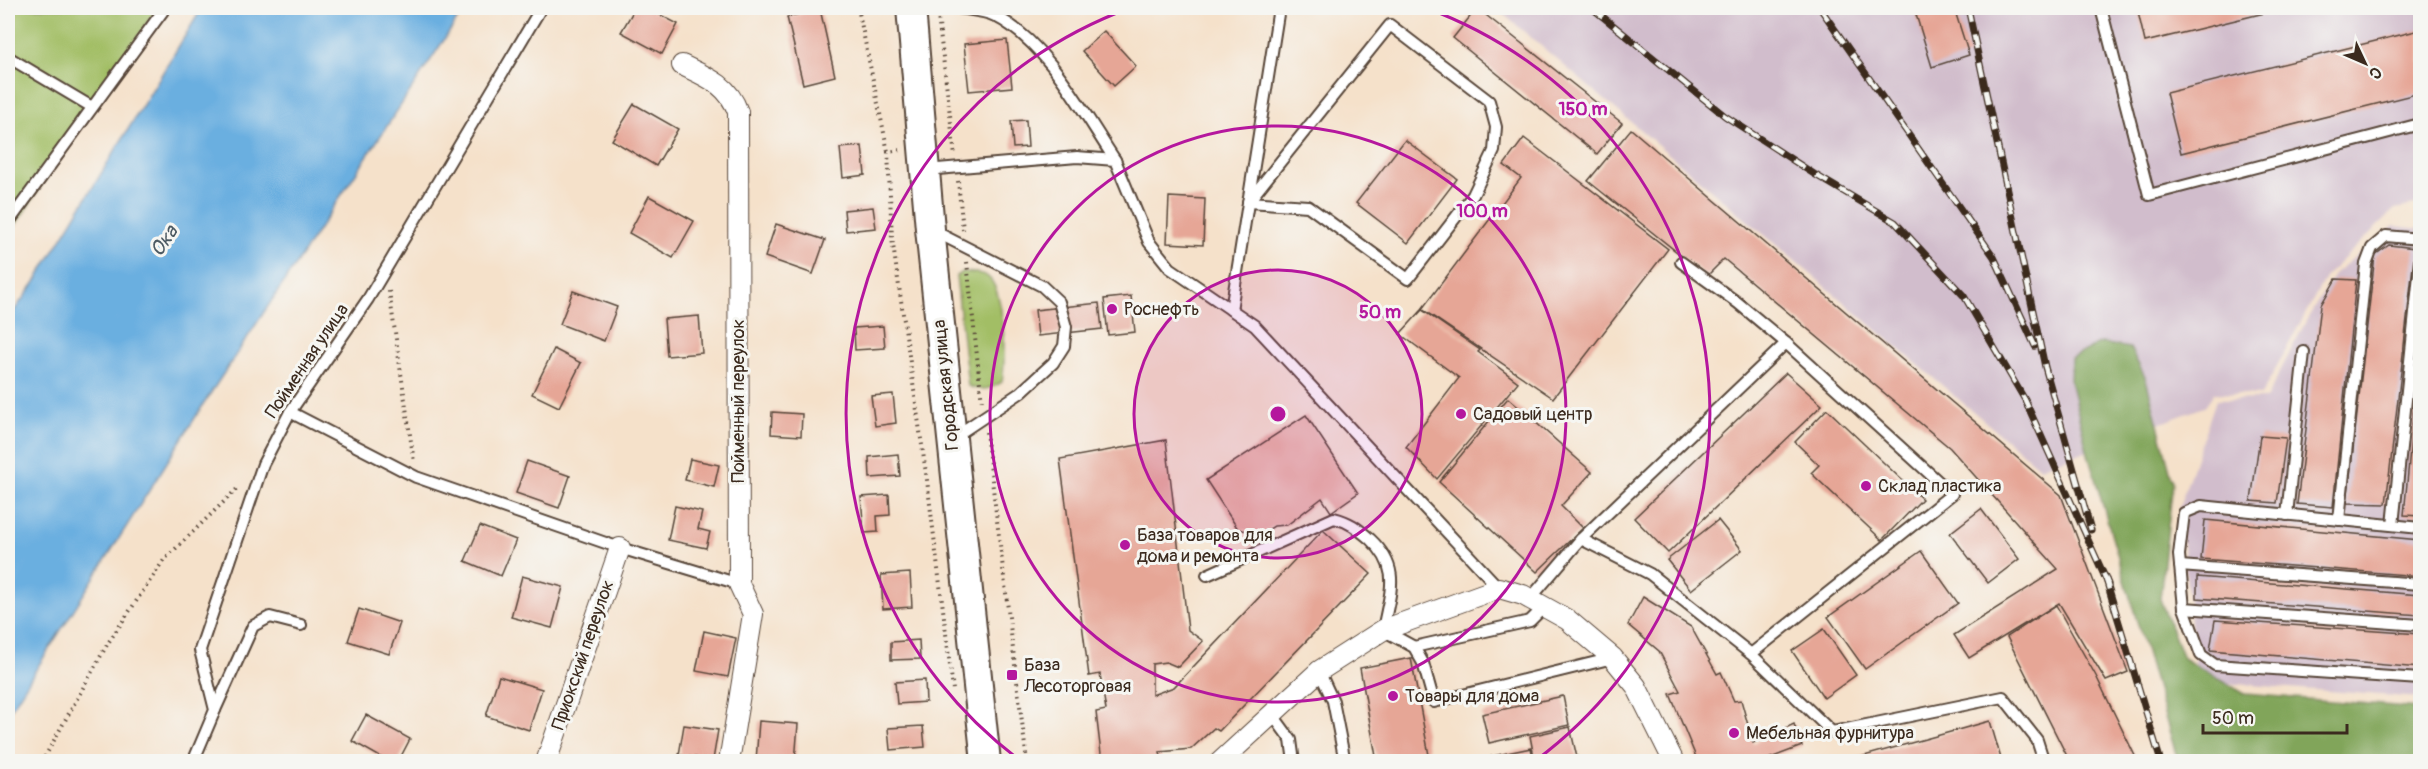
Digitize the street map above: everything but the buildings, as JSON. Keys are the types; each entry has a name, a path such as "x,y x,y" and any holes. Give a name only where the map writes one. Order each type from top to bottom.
{"main road":[{"name":"Городская улица","path":"910,8 930,229 986,762"}],"street":[{"name":"Пойменный переулок","path":"682,65 715,82 732,97 738,112 739,584 753,614 729,762"},
{"name":"Приокский переулок","path":"546,762 620,548"},
{"path":"1220,762 1318,671 1383,630 1499,588 1537,603 1568,620 1613,658 1636,686 1674,762"}],"lane":[{"path":"8,223 165,8"},
{"name":"Пойменная улица","path":"216,710 200,650 263,464 290,411 368,299 541,8"},
{"path":"959,8 993,15 1025,35 1060,79 1115,159 1149,242 1170,268 1255,326 1499,588"},
{"path":"1231,310 1280,8"},
{"path":"2101,8 2149,195 2421,124"},
{"path":"1390,25 1489,101 1496,127 1494,151 1473,195 1408,279 1308,206 1248,202 1390,25"},
{"path":"8,57 92,107"},
{"path":"924,158 956,167 1077,157 1115,159"},
{"path":"930,229 1042,286 1059,302 1066,327 1064,346 1053,363 1020,393 952,439"},
{"path":"2339,520 2366,264 2372,248 2386,236 2421,239"},
{"path":"1681,262 1738,303 1786,344 1952,494 1750,654"},
{"path":"2393,525 2421,266"},
{"path":"1414,647 1530,621 1537,603 1581,539 1786,344"},
{"path":"2287,514 2304,352"},
{"path":"290,411 416,477 620,548 739,584"},
{"path":"2421,528 2201,506 2184,513 2180,566 2184,609 2200,655 2215,666 2421,679"},
{"path":"1207,575 1334,518 1352,523 1385,553 1392,573 1383,630 1414,647 1422,663 1434,702 1613,658"},
{"path":"1581,539 1650,573 1750,654 1832,732 2003,697 2037,740 2044,762"},
{"path":"2180,566 2421,584"},
{"path":"2184,609 2421,625"},
{"path":"193,762 253,626 270,617 301,626"},
{"path":"1318,671 1333,701 1345,762"},
{"path":"1272,714 1291,740 1294,762"}],"path":[{"path":"858,8 888,152 892,238 927,480 953,691"},
{"path":"938,8 984,417 1027,762"},
{"path":"888,152 924,158 954,145"},
{"path":"386,266 416,477"},
{"path":"42,762 108,643 164,560 263,464"}],"shaded area":[{"path":"1496,8 2420,8 2420,204 2395,209 2326,276 2261,395 2214,393 2204,407 2040,468"},
{"path":"2394,226 2420,229 2420,698 2197,681 2179,507 2216,400 2266,399 2306,321 2335,273"}],"green space":[{"path":"8,8 157,8 8,237"},
{"path":"963,272 985,275 995,287 999,299 1004,344 1002,382 985,389 968,386 956,276"},
{"path":"2101,343 2130,348 2146,379 2173,482 2160,599 2183,658 2245,694 2420,708 2420,761 2178,761 2089,458 2070,380 2071,358"}],"water":[{"name":"Ока","path":"202,8 465,8 212,391 8,714 8,319 35,282"}],"railway":[{"path":"1592,8 1725,116 1814,174 1895,222 1964,296 2025,400 2108,584"},
{"path":"1820,8 1994,257 2035,346"},
{"path":"1968,8 2045,367 2091,530"},
{"path":"2105,576 2161,762"}],"place":[{"name":"Роснефть","path":"1112,309"},
{"name":"Садовый центр","path":"1461,414"},
{"name":"Склад пластика","path":"1866,486"},
{"name":"База товаров для дома и ремонта","path":"1125,545"},
{"name":"База Лесоторговая","path":"1012,675"},
{"name":"Товары для дома","path":"1393,696"},
{"name":"Мебельная фурнитура","path":"1734,733"}]}
